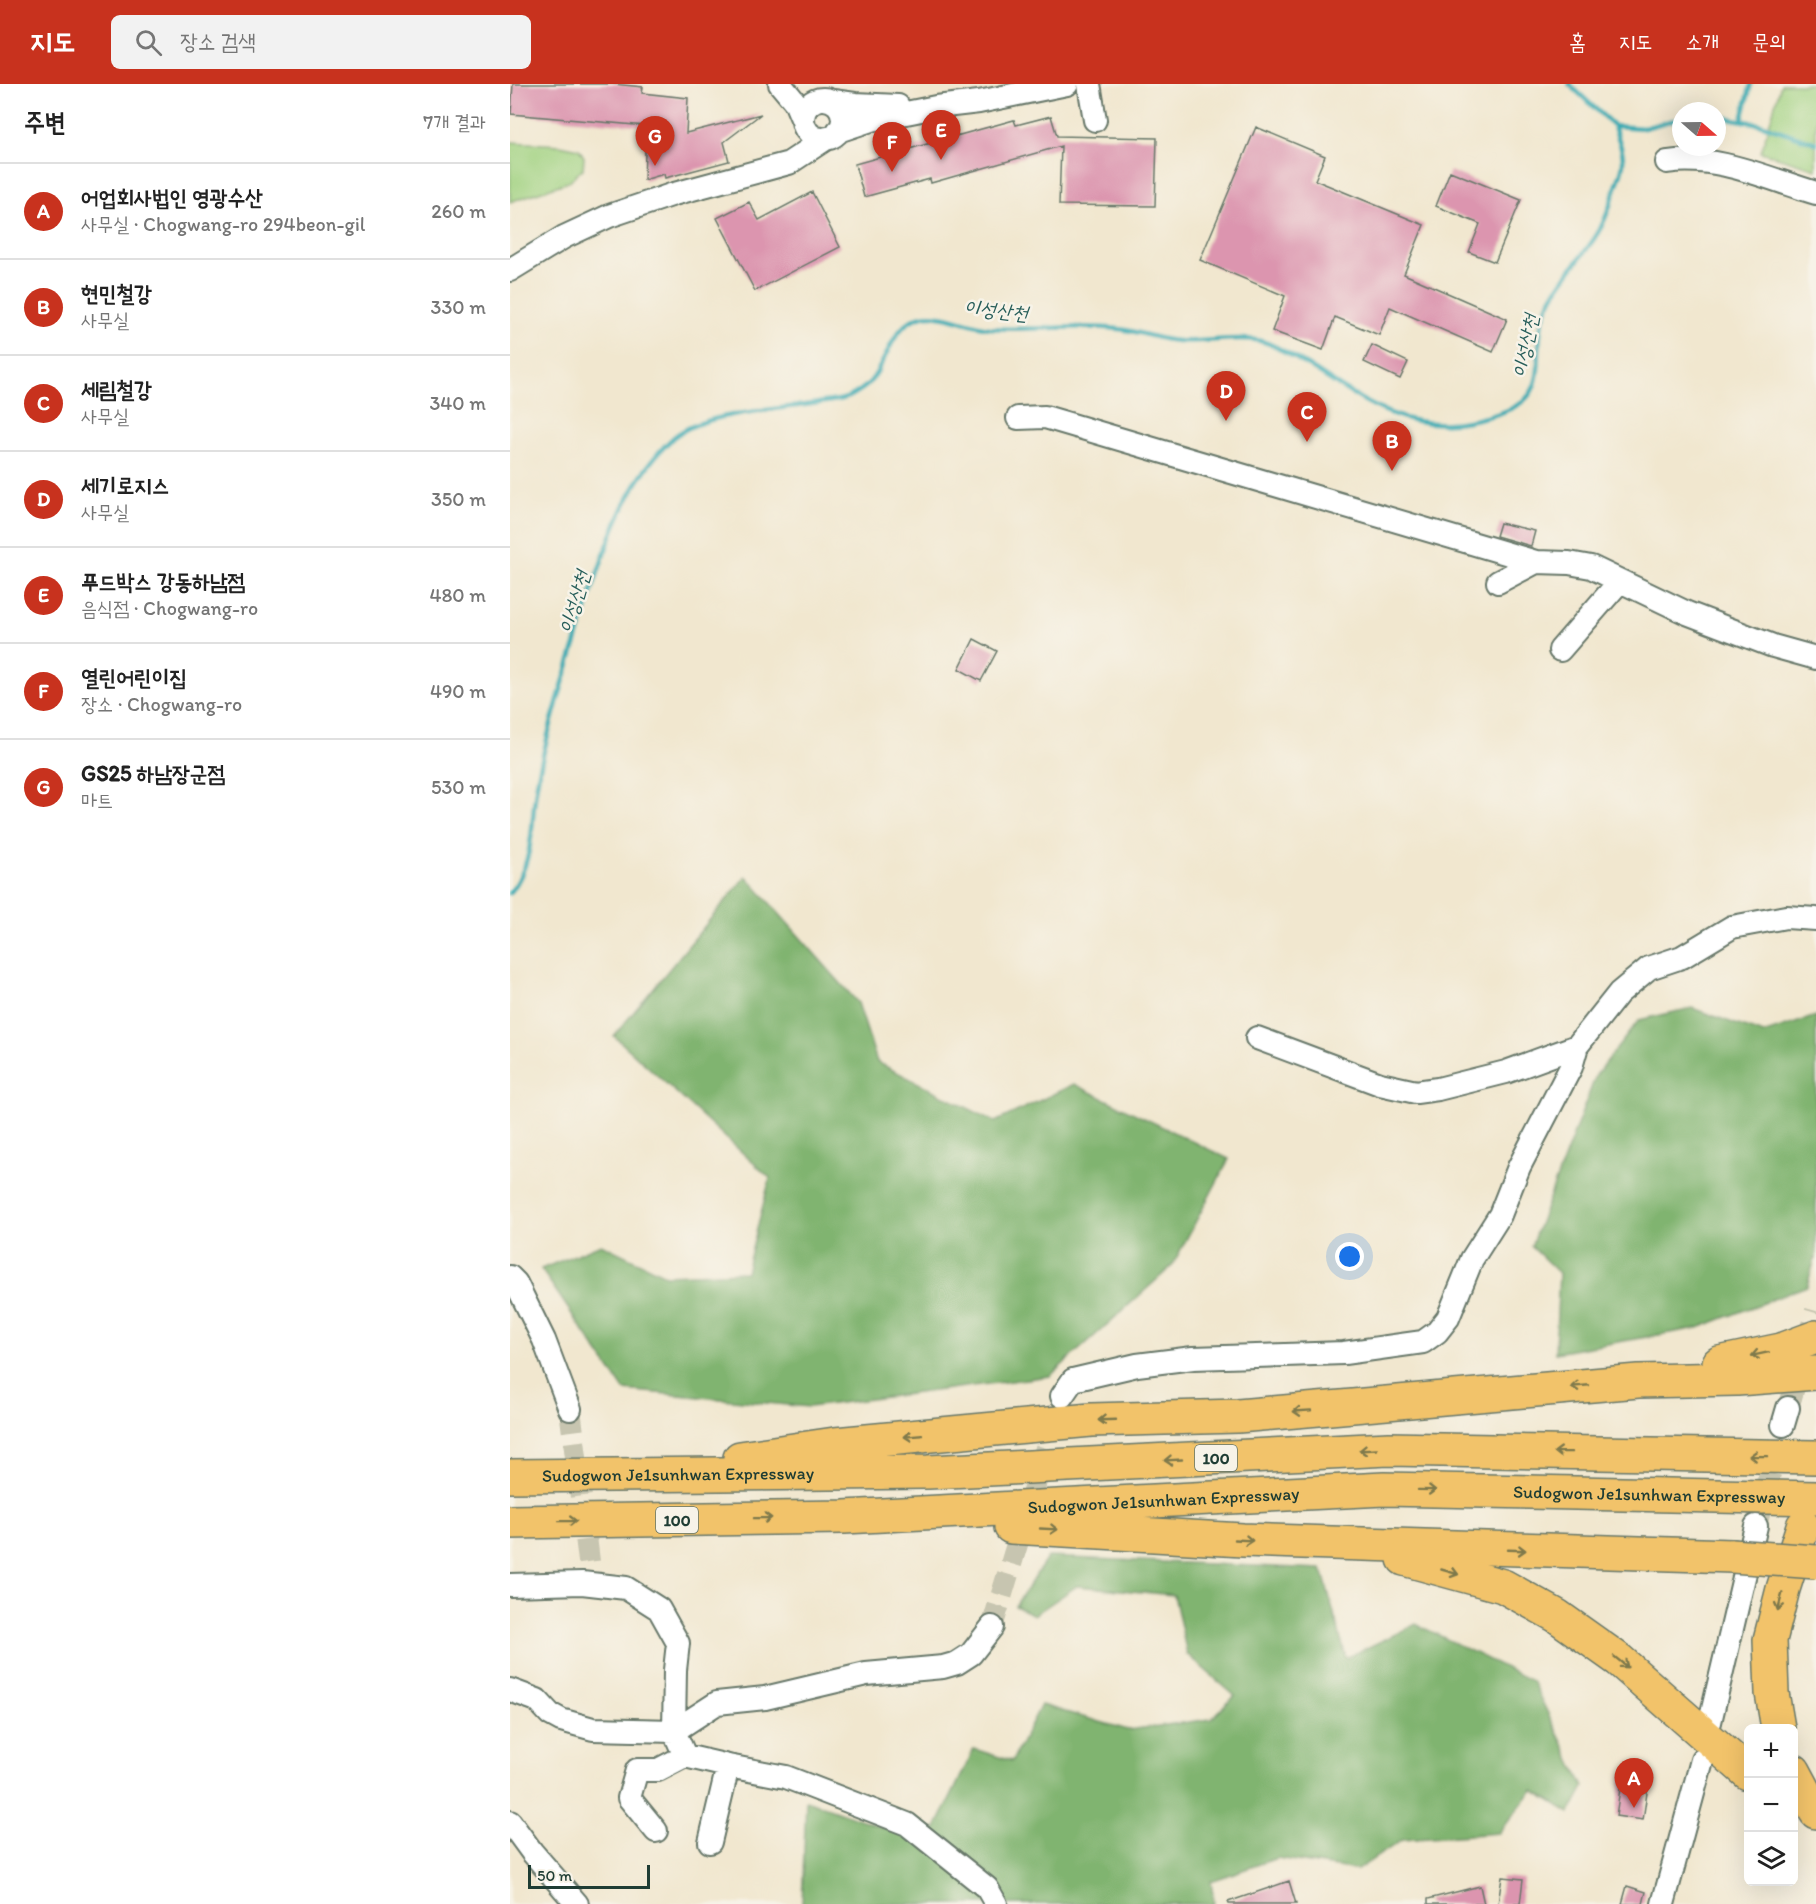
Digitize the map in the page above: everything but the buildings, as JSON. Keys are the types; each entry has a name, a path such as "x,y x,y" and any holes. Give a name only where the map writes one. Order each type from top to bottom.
{"highway":[{"path":"1638,1381 1781,1350 1816,1337"},
{"path":"616,1476 835,1444 1091,1420 1238,1416 1638,1381 1737,1379 1816,1373"},
{"name":"Sudogwon Je1sunhwan Expressway","path":"510,1476 928,1472 1389,1449 1816,1457"},
{"name":"Sudogwon Je1sunhwan Expressway","path":"510,1522 844,1517 1384,1489 1810,1512"},
{"path":"1777,1724 1772,1693 1770,1640 1783,1589 1810,1512"},
{"path":"844,1517 1243,1540 1732,1556 1816,1562"},
{"path":"1354,1545 1503,1586 1557,1616 1619,1659 1744,1769"},
{"path":"1798,1778 1816,1812"},
{"path":"1798,1817 1816,1833"}],"street":[{"path":"780,84 795,102 812,136 833,135 842,125 839,107 789,84"},
{"path":"510,270 564,237 609,216 674,194 796,160 833,135 871,120 936,107 979,102 1067,84"},
{"path":"1089,84 1095,120"},
{"path":"771,168 794,152 802,138 804,111 813,101 936,107"},
{"path":"1667,162 1696,159 1720,164 1816,194"},
{"path":"1018,418 1045,417 1536,562 1569,563 1590,567 1687,613 1773,646 1816,658"},
{"path":"1498,582 1536,562"},
{"path":"1560,650 1620,581"},
{"path":"1062,1396 1072,1380 1137,1365 1238,1356 1344,1353 1423,1342 1437,1332 1448,1318 1472,1259 1500,1215 1519,1167 1571,1067 1577,1046 1619,993 1649,968 1682,957 1732,927 1786,917 1816,919"},
{"path":"1257,1038 1380,1084 1416,1092 1438,1089 1506,1072 1577,1046"},
{"path":"510,1276 516,1283 544,1340 570,1409"},
{"path":"1710,1722 1756,1526"},
{"path":"510,1585 582,1583 626,1588 659,1609 678,1643 674,1731 685,1756"},
{"path":"510,1690 537,1700 550,1714 561,1720 593,1729 674,1731 717,1703 765,1698 866,1674 957,1664 972,1654 992,1627"},
{"path":"656,1832 629,1798 637,1770 658,1770 685,1756 786,1777 907,1824 987,1888 996,1904"},
{"path":"1663,1904 1702,1760"},
{"path":"710,1842 728,1766"},
{"path":"510,1822 532,1852 577,1904"}],"green space":[{"path":"1781,84 1816,84 1816,169 1761,152"},
{"path":"510,142 560,145 579,149 584,157 583,169 568,182 510,202"},
{"path":"746,876 858,1003 877,1062 995,1122 1074,1084 1229,1159 1172,1266 1050,1376 809,1407 624,1390 541,1269 601,1244 665,1275 746,1272 770,1178 614,1036"},
{"path":"1692,1008 1763,1034 1816,1016 1816,1255 1807,1286 1698,1328 1555,1353 1559,1273 1531,1246 1596,1075 1639,1020"},
{"path":"1048,1557 1322,1569 1346,1658 1416,1624 1532,1681 1584,1787 1570,1813 1533,1790 1498,1833 1402,1840 1357,1870 1277,1858 1211,1881 1214,1904 802,1904 806,1800 908,1836 936,1828 974,1749 1012,1761 1041,1705 1128,1730 1211,1719 1235,1696 1187,1654 1174,1595 1077,1586 1034,1615 1015,1606"}],"waterway":[{"path":"1569,84 1614,126"},
{"path":"1742,120 1751,84"},
{"path":"1726,118 1760,124 1816,143"},
{"path":"1614,126 1644,128 1672,120"},
{"name":"이성산천","path":"510,893 519,879 529,852 535,793 546,744 601,562 624,507 638,481 655,457 674,437 688,428 725,417 849,397 870,382 891,344 904,327 912,320 930,315 990,328 1103,328 1126,330 1178,341 1255,340 1276,347 1347,391 1403,418 1445,423 1468,421 1502,412 1518,405 1530,394 1537,377 1541,328 1547,308 1558,287 1594,239 1607,213 1622,172 1623,162 1621,146 1614,126"}],"tunnel":[{"path":"1788,1408 1816,1311"},
{"path":"570,1409 592,1585"},
{"path":"992,1627 1057,1412"},
{"path":"1756,1526 1783,1425"}],"place":[{"name":"푸드박스 강동하남점","path":"941,160"},
{"name":"GS25 하남장군점","path":"655,166"},
{"name":"열린어린이집","path":"892,172"},
{"name":"세기로지스","path":"1226,421"},
{"name":"세림철강","path":"1307,442"},
{"name":"현민철강","path":"1392,471"},
{"name":"어업회사법인 영광수산","path":"1634,1808"}]}
